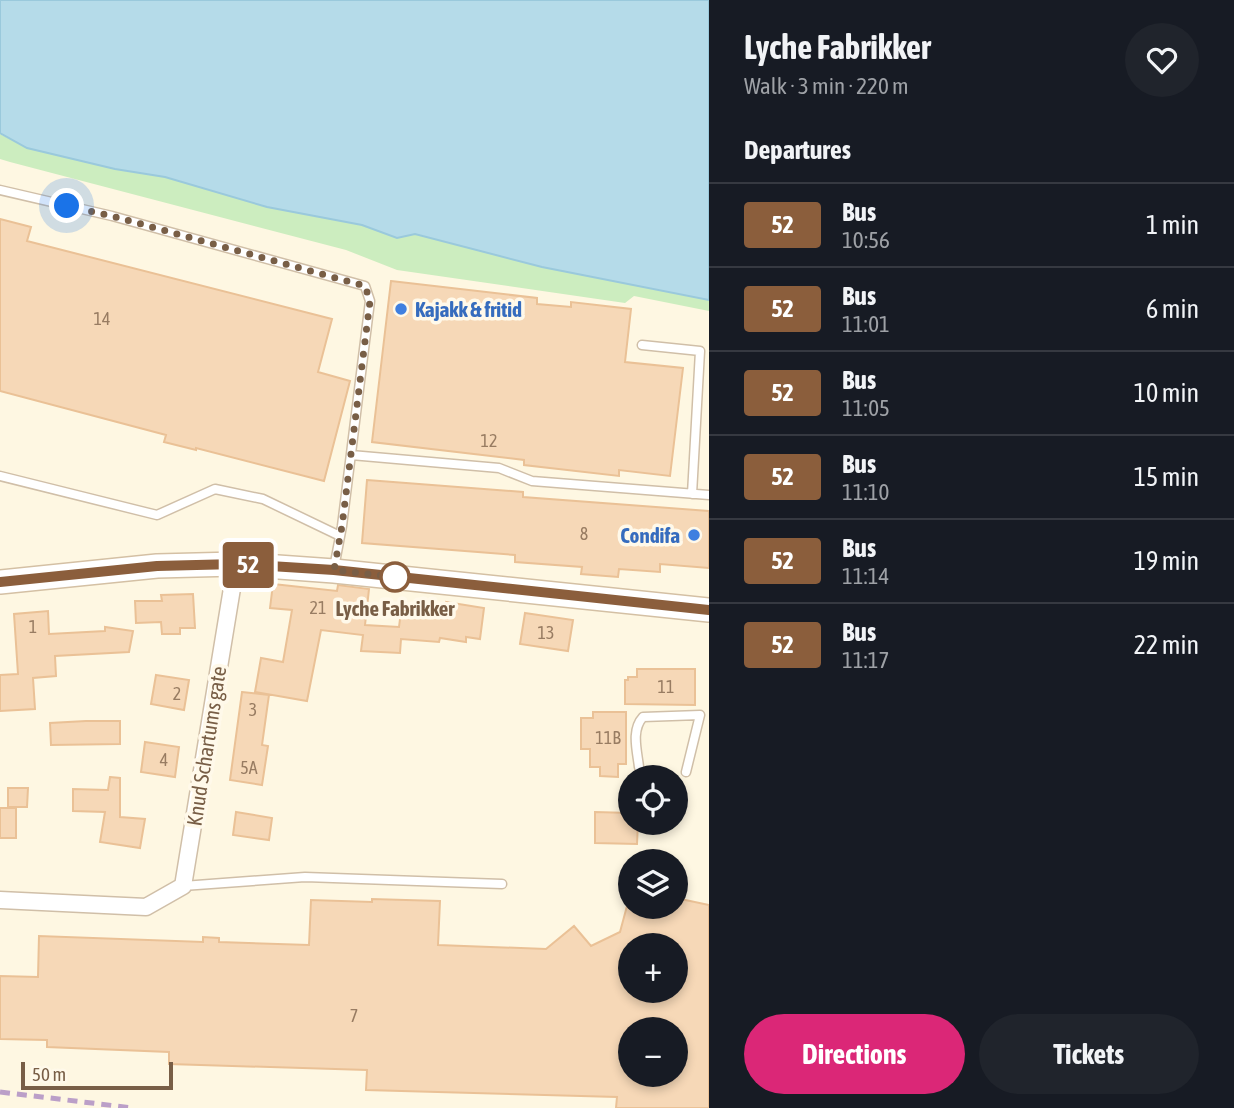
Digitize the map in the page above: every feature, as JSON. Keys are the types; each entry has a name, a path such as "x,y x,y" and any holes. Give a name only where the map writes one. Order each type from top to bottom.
{"main road":[{"path":"0,582 157,566 236,564 334,570 709,610"}],"street":[{"name":"Knud Schartums gate","path":"183,886 236,564"},
{"path":"0,900 145,907 183,886"}],"lane":[{"path":"0,190 112,216 365,286 370,301 334,570"},
{"path":"642,345 700,351 692,494"},
{"path":"351,455 499,468 532,481 709,495"},
{"path":"0,476 157,515 215,489 263,499 340,536"},
{"path":"639,765 635,739 637,726 643,717 700,715 688,765"},
{"path":"183,886 305,877 502,884"}],"green space":[{"path":"0,134 27,148 115,169 165,177 267,207 362,225 397,238 415,234 542,267 709,300 709,311 634,296 625,303 397,270 346,250 0,159"}],"water":[{"path":"0,0 709,0 709,300 542,267 415,234 397,238 362,225 267,207 165,177 115,169 27,148 0,133"}],"building":[{"path":"0,219 31,227 27,241 332,319 318,372 350,381 324,481 164,442 166,435 0,391"},
{"path":"391,281 537,298 537,304 571,307 571,302 631,309 625,362 683,368 670,476 619,470 619,476 524,465 524,460 372,442"},
{"path":"367,480 523,492 523,497 709,511 709,568 660,564 660,572 619,569 618,577 581,574 582,567 515,562 515,555 362,543"},
{"path":"273,584 337,591 338,585 369,589 365,625 399,627 402,603 446,607 446,602 484,608 480,639 466,637 466,642 440,638 439,642 401,639 400,653 361,651 363,635 321,630 307,701 255,692 261,658 283,662 292,610 270,608"},
{"path":"193,594 195,628 180,628 180,634 162,634 161,622 136,623 135,601 162,601 161,595"},
{"path":"48,611 49,634 105,631 105,627 133,631 129,652 55,656 56,676 33,678 35,709 0,711 0,675 18,674 14,614"},
{"path":"525,613 573,620 568,651 520,644"},
{"path":"637,669 695,669 695,705 625,704 625,680 628,680 628,677 637,677"},
{"path":"156,675 189,680 184,710 151,704"},
{"path":"242,692 269,695 262,745 268,746 262,785 230,780"},
{"path":"593,712 626,712 626,764 618,764 618,777 600,776 600,767 590,767 590,749 581,749 581,718 593,718"},
{"path":"120,721 120,744 51,745 50,723"},
{"path":"145,742 179,747 175,777 141,772"},
{"path":"110,777 120,778 120,817 145,819 140,848 100,842 105,812 73,811 73,789 108,790"},
{"path":"8,788 28,788 27,807 8,807"},
{"path":"0,808 16,808 16,838 0,838"},
{"path":"236,812 272,818 269,840 233,835"},
{"path":"595,812 618,813 618,835 637,835 637,844 595,843"},
{"path":"372,899 440,901 438,945 546,949 574,926 591,946 620,932 624,919 688,919 688,901 709,905 709,1108 616,1108 617,1097 366,1090 367,1070 169,1064 169,1052 47,1047 47,1040 0,1039 0,976 38,977 39,936 203,942 203,937 219,938 219,942 309,945 311,900 372,902"}],"railway":[{"path":"0,1092 133,1108"}],"bus line":[{"name":"52","path":"0,582 157,566 236,564 334,570 709,610"}],"place":[{"name":"Kajakk & fritid","path":"401,309"},
{"name":"Condifa","path":"694,535"},
{"name":"Lyche Fabrikker","path":"395,577"}],"route":[{"path":"67,206 365,286 370,301 334,570 395,577"}]}
